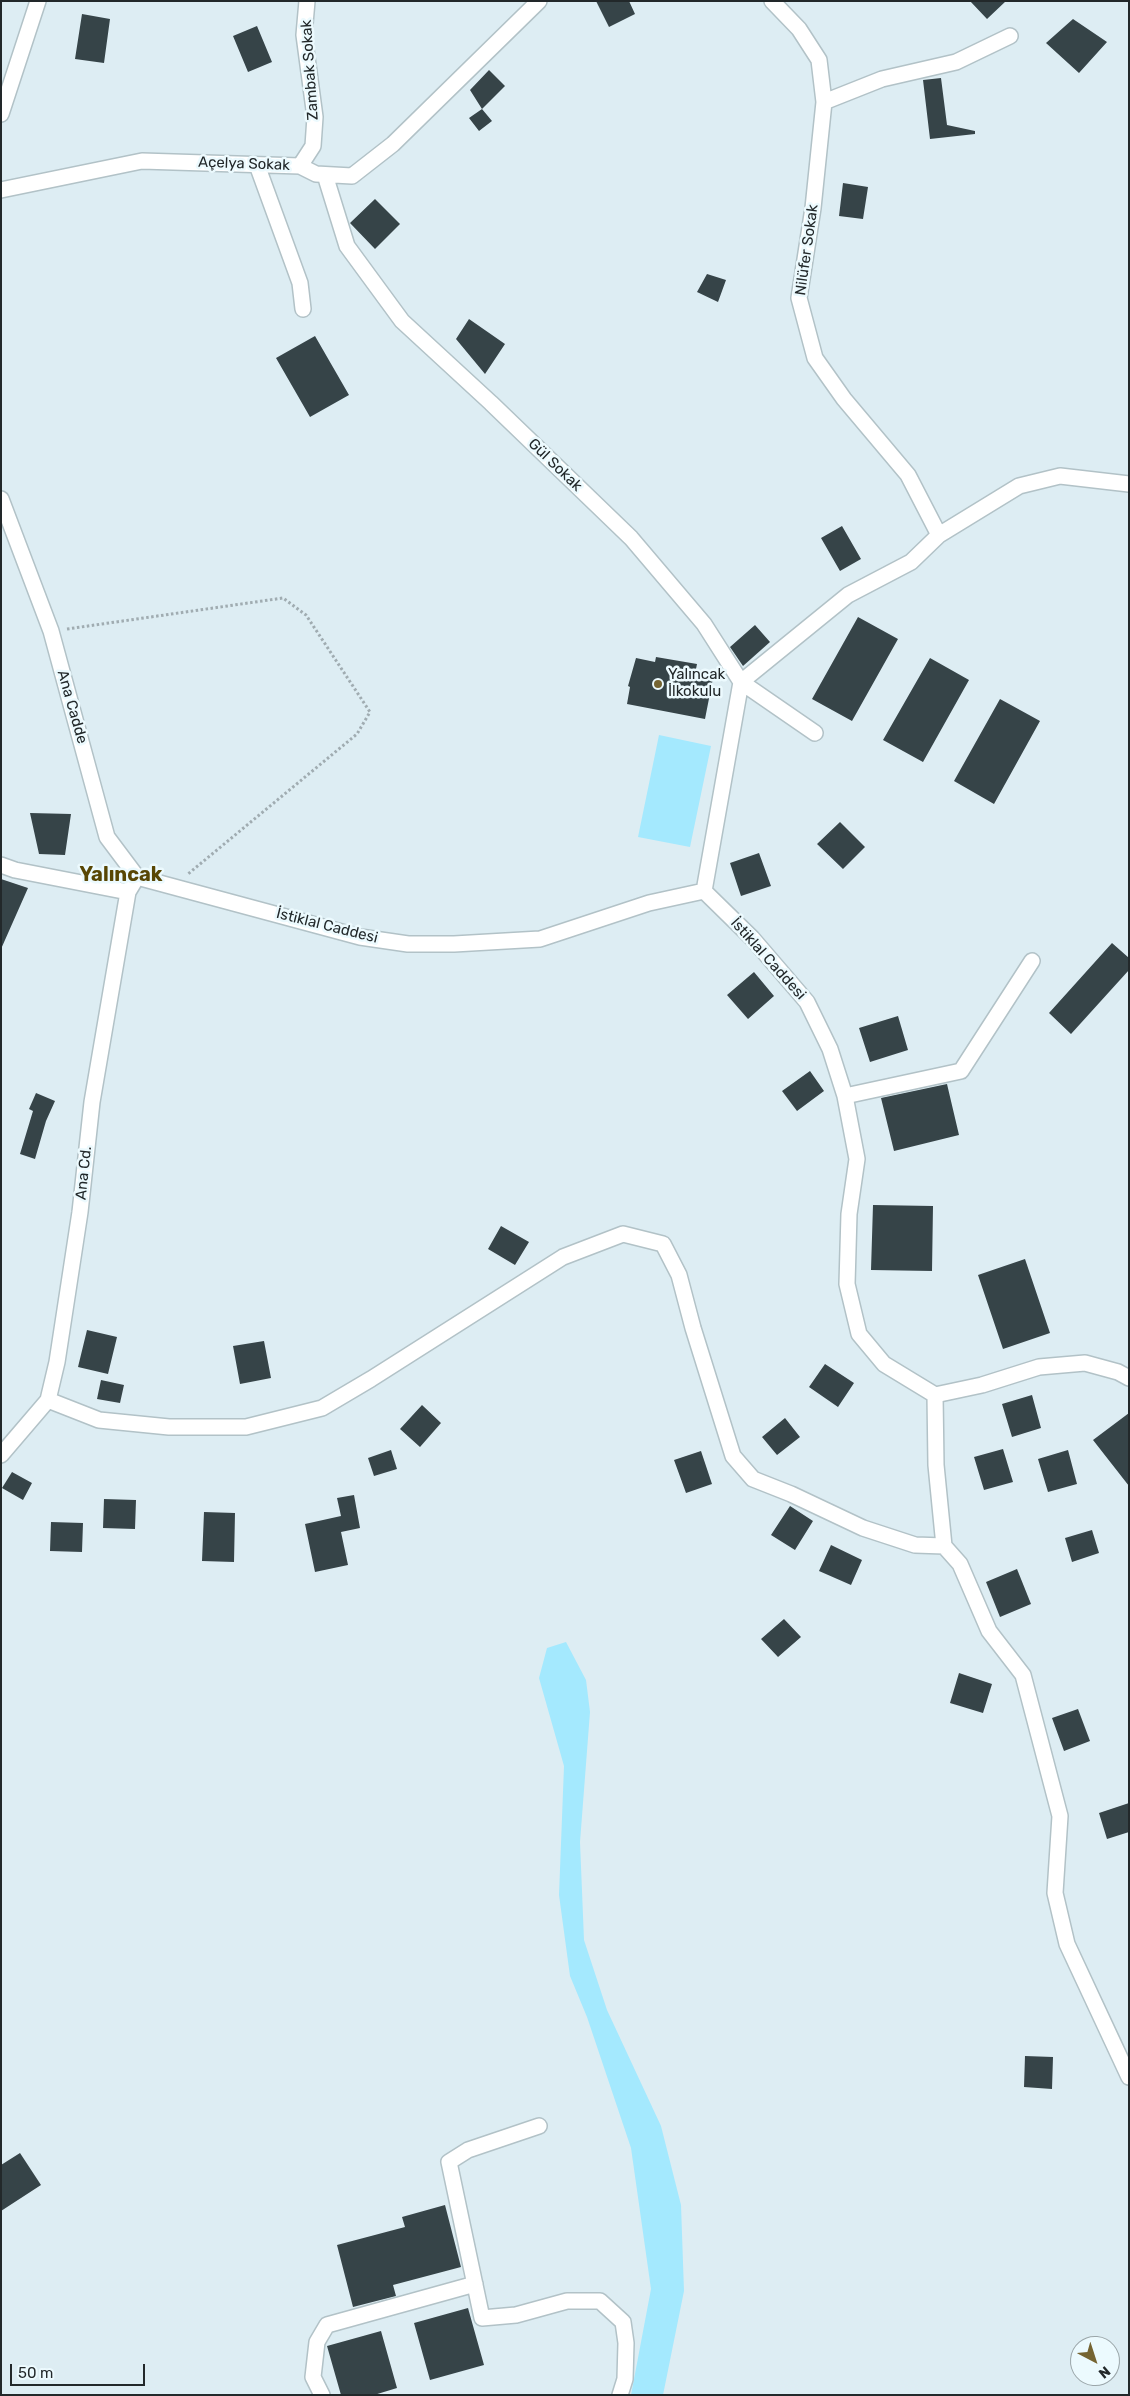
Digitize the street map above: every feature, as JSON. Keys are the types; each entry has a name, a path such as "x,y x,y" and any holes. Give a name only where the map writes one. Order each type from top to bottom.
{"street":[{"path":"1,114 38,1"},
{"name":"Zambak Sokak","path":"300,166 313,146 315,117 304,35 306,1"},
{"name":"Açelya Sokak","path":"1,190 142,161 300,166 316,174 352,176 394,144 539,1"},
{"name":"Nilüfer Sokak","path":"772,1 799,29 819,60 824,102 813,208 799,298 814,358 844,399 908,475 939,535"},
{"path":"824,102 882,79 956,62 1010,36"},
{"path":"257,165 300,283 303,309"},
{"name":"Gül Sokak","path":"326,175 347,246 402,321 491,403 631,538 704,624 741,682 815,733"},
{"path":"704,892 741,682 848,595 911,562 939,535 1019,486 1060,476 1129,484"},
{"name":"Ana Cadde","path":"1,499 4,515 51,631 107,837 137,877"},
{"path":"1,865 15,870 128,892"},
{"path":"137,877 172,886"},
{"name":"Ana Cd.","path":"1,1455 48,1400 57,1362 80,1212 92,1102 128,892 137,877"},
{"name":"İstiklal Caddesi","path":"172,886 290,916 360,937 408,944 454,944 540,939 649,903 704,892 752,938 807,1002 830,1049 845,1096 857,1159 849,1214 847,1284 859,1334 884,1364 934,1395"},
{"path":"845,1096 962,1071 1032,961"},
{"path":"48,1400 99,1420 169,1427 246,1427 322,1408 563,1257 623,1234 663,1244 679,1275 693,1328 733,1456 753,1479 791,1494 863,1528 915,1545 944,1546"},
{"path":"1129,1378 1118,1372 1085,1363 1039,1367 982,1385 934,1395 936,1465 944,1546 960,1564 989,1631 1023,1675 1060,1816 1055,1893 1067,1944 1129,2077"},
{"path":"538,2126 468,2150 449,2162 482,2318 516,2315 567,2301 600,2301 622,2322 626,2343 625,2379 620,2395"},
{"path":"322,2395 313,2377 317,2342 327,2324 475,2284"}],"path":[{"path":"51,631 283,598 306,615 370,712 357,734 172,886"}],"shaded area":[{"path":"659,735 711,746 690,847 638,837"},
{"path":"566,1642 586,1680 590,1712 580,1842 584,1940 607,2010 661,2126 681,2205 684,2291 663,2395 631,2395 651,2289 631,2148 587,2017 570,1976 559,1895 564,1766 539,1678 547,1648"}],"building":[{"path":"596,1 629,1 635,14 609,27"},
{"path":"970,1 1006,1 987,19"},
{"path":"82,14 110,19 104,63 75,59"},
{"path":"1073,19 1107,42 1079,73 1046,43"},
{"path":"257,26 272,62 248,72 233,36"},
{"path":"489,70 505,86 482,109 470,90"},
{"path":"941,78 947,125 975,131 975,134 930,139 923,80"},
{"path":"482,109 492,121 479,131 469,118"},
{"path":"843,183 868,187 863,219 839,216"},
{"path":"375,199 400,224 375,249 350,223"},
{"path":"707,274 726,280 718,302 697,292"},
{"path":"469,319 505,344 485,374 456,339"},
{"path":"315,336 349,395 310,417 276,358"},
{"path":"842,526 861,559 840,571 821,538"},
{"path":"858,617 898,639 852,721 812,699"},
{"path":"755,625 770,642 743,666 730,647"},
{"path":"656,657 697,664 696,669 714,673 705,719 627,704 630,687 628,686 636,658 655,662"},
{"path":"930,658 969,680 923,762 883,740"},
{"path":"1000,699 1040,721 994,804 954,781"},
{"path":"30,813 71,814 65,855 39,854"},
{"path":"840,822 865,847 843,869 817,844"},
{"path":"759,853 771,886 741,896 730,863"},
{"path":"1,879 28,888 1,949"},
{"path":"1112,943 1129,958 1129,970 1071,1034 1049,1013"},
{"path":"754,972 774,996 748,1019 727,995"},
{"path":"898,1016 908,1050 870,1062 859,1028"},
{"path":"810,1071 824,1091 797,1111 782,1091"},
{"path":"947,1084 959,1135 894,1151 881,1098"},
{"path":"36,1093 55,1101 46,1121 35,1159 20,1154 33,1111 29,1109"},
{"path":"873,1205 933,1206 932,1271 871,1270"},
{"path":"501,1226 529,1242 515,1265 488,1249"},
{"path":"1025,1259 1050,1333 1003,1349 978,1275"},
{"path":"87,1330 117,1337 108,1374 78,1367"},
{"path":"264,1341 271,1378 240,1384 233,1346"},
{"path":"825,1364 854,1383 838,1407 809,1387"},
{"path":"101,1380 124,1385 120,1403 97,1399"},
{"path":"1032,1395 1041,1428 1012,1437 1002,1404"},
{"path":"422,1405 441,1423 420,1447 400,1429"},
{"path":"1129,1413 1129,1486 1093,1440"},
{"path":"785,1418 800,1437 777,1455 762,1437"},
{"path":"1003,1449 1013,1482 984,1490 974,1457"},
{"path":"391,1450 397,1469 374,1476 368,1458"},
{"path":"1068,1450 1077,1484 1048,1492 1038,1459"},
{"path":"701,1451 712,1484 686,1493 674,1460"},
{"path":"12,1472 32,1483 23,1500 2,1488"},
{"path":"354,1495 360,1528 341,1532 348,1565 315,1572 305,1524 341,1516 337,1498"},
{"path":"104,1499 136,1500 135,1529 103,1528"},
{"path":"790,1506 813,1521 795,1550 771,1535"},
{"path":"204,1512 235,1513 234,1562 202,1561"},
{"path":"51,1522 83,1523 82,1552 50,1551"},
{"path":"1092,1530 1099,1553 1072,1562 1065,1538"},
{"path":"831,1545 862,1560 851,1585 819,1571"},
{"path":"1017,1569 1031,1604 1000,1617 986,1582"},
{"path":"784,1619 801,1637 778,1657 761,1639"},
{"path":"959,1673 992,1684 983,1713 950,1703"},
{"path":"1078,1709 1090,1741 1064,1751 1052,1718"},
{"path":"1129,1803 1129,1832 1107,1839 1099,1813"},
{"path":"1025,2056 1053,2057 1052,2089 1024,2087"},
{"path":"20,2153 41,2185 1,2211 1,2165"},
{"path":"445,2205 461,2267 393,2285 396,2296 353,2307 337,2245 405,2227 402,2217"},
{"path":"468,2308 484,2365 430,2380 414,2323"},
{"path":"381,2331 397,2388 374,2395 341,2395 327,2346"}],"place":[{"name":"Yalıncak İlkokulu","path":"658,684"}],"district":[{"name":"Yalıncak","path":"121,875"}]}
